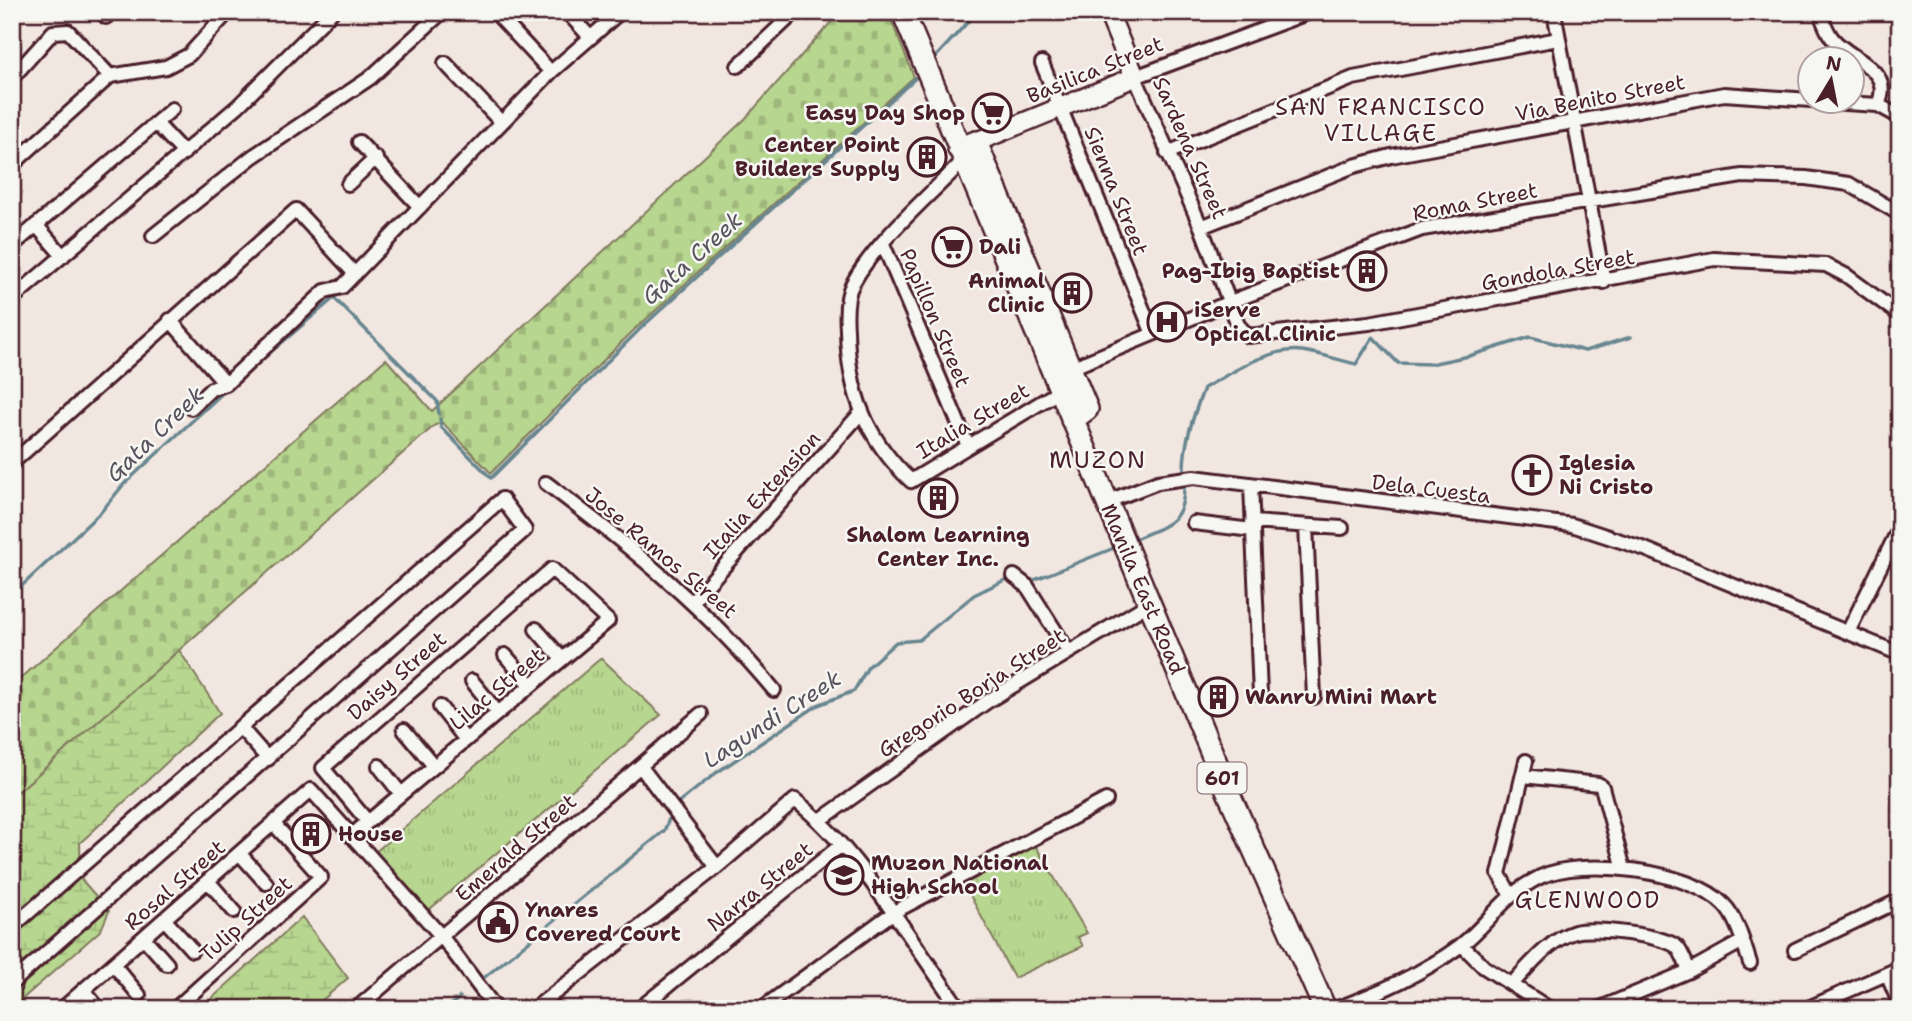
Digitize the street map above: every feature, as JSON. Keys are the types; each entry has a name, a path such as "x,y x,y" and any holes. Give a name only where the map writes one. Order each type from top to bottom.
{"main road":[{"path":"903,12 925,67 1014,257 1062,378"},
{"name":"Manila East Road","path":"1062,378 1087,409 1072,420 1229,794 1325,1009"}],"street":[{"path":"12,165 110,76 166,67 178,61 189,55 228,12"},
{"path":"12,299 238,106 332,12"},
{"path":"153,236 252,157 370,78 442,12"},
{"path":"495,12 551,72"},
{"path":"567,12 590,37"},
{"path":"191,408 211,389 226,384 325,291 342,287 551,72 619,12"},
{"path":"738,66 795,12"},
{"name":"Sardena Street","path":"1108,12 1201,227 1230,302"},
{"path":"1554,12 1604,282"},
{"path":"1820,12 1833,40 1880,78 1884,93 1878,105"},
{"name":"Basilica Street","path":"966,150 1135,77 1302,13"},
{"path":"12,78 53,32 61,29 68,31 110,76"},
{"path":"1167,153 1353,78 1558,39"},
{"path":"445,63 501,122"},
{"name":"Sienna Street","path":"1042,63 1153,334"},
{"name":"Via Benito Street","path":"1201,227 1354,166 1724,94 1797,99"},
{"path":"1867,104 1878,105 1900,117"},
{"path":"12,246 173,108"},
{"path":"156,123 184,153"},
{"path":"359,142 420,207"},
{"name":"Italia Street","path":"966,150 883,244 852,284 846,314 852,388 860,415 871,436 911,481 968,446 1062,378"},
{"path":"348,184 376,158"},
{"name":"Roma Street","path":"1062,378 1153,334 1230,302 1422,229 1716,178 1806,178 1849,184 1900,214"},
{"path":"12,463 296,209 355,274"},
{"path":"36,225 63,256"},
{"name":"Papillon Street","path":"883,244 968,446"},
{"name":"Gondola Street","path":"1230,302 1238,324 1248,336 1261,336 1369,323 1604,282 1714,259 1826,265 1847,276 1900,315"},
{"path":"170,320 226,384"},
{"name":"Italia Extension","path":"693,601 860,415"},
{"name":"Dela Cuesta","path":"1106,502 1179,477 1194,477 1572,525 1645,549 1900,654"},
{"name":"Jose Ramos Street","path":"546,483 693,601 735,642 774,690"},
{"path":"1251,485 1260,694"},
{"path":"12,928 502,499 525,530 12,983"},
{"path":"1194,523 1342,528"},
{"path":"1306,526 1314,697"},
{"path":"1848,632 1900,527"},
{"name":"Lilac Street","path":"351,836 608,621 552,569"},
{"name":"Daisy Street","path":"368,821 323,768 552,569"},
{"path":"1014,576 1027,586 1068,651"},
{"name":"Gregorio Borja Street","path":"819,821 988,701 1150,603"},
{"path":"536,629 562,659"},
{"path":"505,655 531,685"},
{"path":"472,681 498,713"},
{"path":"440,707 466,740"},
{"name":"Emerald Street","path":"356,1009 701,714"},
{"path":"240,727 268,759"},
{"path":"404,730 434,766"},
{"path":"1510,894 1500,882 1499,874 1527,761"},
{"path":"379,766 401,794"},
{"path":"641,767 717,867"},
{"path":"1523,776 1598,783 1602,788 1624,869"},
{"name":"Rosal Street","path":"62,1009 311,790 351,836"},
{"path":"534,1009 717,867 795,800 819,821 894,912 918,953 960,1009"},
{"path":"761,1009 894,912 1106,800"},
{"name":"Tulip Street","path":"175,1009 321,877 274,824"},
{"path":"351,836 442,937 496,1009"},
{"name":"Narra Street","path":"639,1009 840,846"},
{"path":"240,854 266,883"},
{"path":"1336,1009 1384,990 1462,945 1510,894 1542,876 1565,868 1624,869 1678,881 1707,893 1725,905 1743,941 1750,963"},
{"path":"208,881 234,911"},
{"path":"1795,950 1900,900"},
{"path":"165,919 192,950"},
{"path":"1512,984 1563,937 1591,929 1665,940 1678,947 1689,971"},
{"path":"144,938 167,964"},
{"path":"1598,1009 1689,971 1743,941"},
{"path":"1462,945 1484,967 1550,1009"},
{"path":"113,964 139,995"},
{"path":"1807,1009 1900,968"},
{"path":"1887,974 1900,1005"},
{"path":"83,990 99,1009"}],"green space":[{"path":"840,12 888,12 914,77 633,331 491,473 443,423 435,425 12,797 12,686 386,359 432,411 745,119"},
{"path":"179,650 220,713 80,843 81,879 109,911 101,930 12,1008 12,797"},
{"path":"601,658 661,715 418,919 366,860"},
{"path":"1035,845 1087,933 1078,937 1083,946 1014,978 963,882"},
{"path":"302,917 348,978 312,1009 200,1009"}],"waterway":[{"name":"Gata Creek","path":"931,62 977,12"},
{"name":"Gata Creek","path":"440,419 441,427 491,478 642,327 921,73"},
{"name":"Gata Creek","path":"251,369 334,298 437,401 439,414"},
{"name":"Lagundi Creek","path":"1184,475 1187,442 1204,388 1263,357 1302,351 1356,364 1373,337 1398,363 1430,364 1469,356 1530,337 1585,351 1631,337"},
{"name":"Gata Creek","path":"12,595 101,512 124,484 229,387"},
{"name":"Lagundi Creek","path":"1133,540 1164,526 1177,515 1181,507 1184,483"},
{"name":"Lagundi Creek","path":"1029,582 1119,546"},
{"name":"Lagundi Creek","path":"676,805 716,773 818,705 854,691 868,667 896,642 919,640 974,595 1013,576"},
{"name":"Lagundi Creek","path":"480,981 664,831 672,812"},
{"name":"Lagundi Creek","path":"447,1009 460,997"}],"place":[{"name":"Easy Day Shop","path":"992,113"},
{"name":"Center Point Builders Supply","path":"927,157"},
{"name":"Dali","path":"952,247"},
{"name":"Pag-Ibig Baptist","path":"1367,271"},
{"name":"Animal Clinic","path":"1072,293"},
{"name":"iServe Optical Clinic","path":"1167,322"},
{"name":"Iglesia Ni Cristo","path":"1532,475"},
{"name":"Shalom Learning Center Inc.","path":"938,498"},
{"name":"Wanru Mini Mart","path":"1218,697"},
{"name":"House","path":"311,834"},
{"name":"Muzon National High School","path":"844,875"},
{"name":"Ynares Covered Court","path":"498,922"}],"district":[{"name":"SAN FRANCISCO VILLAGE","path":"1381,120"},
{"name":"MUZON","path":"1098,460"},
{"name":"GLENWOOD","path":"1588,900"}]}
